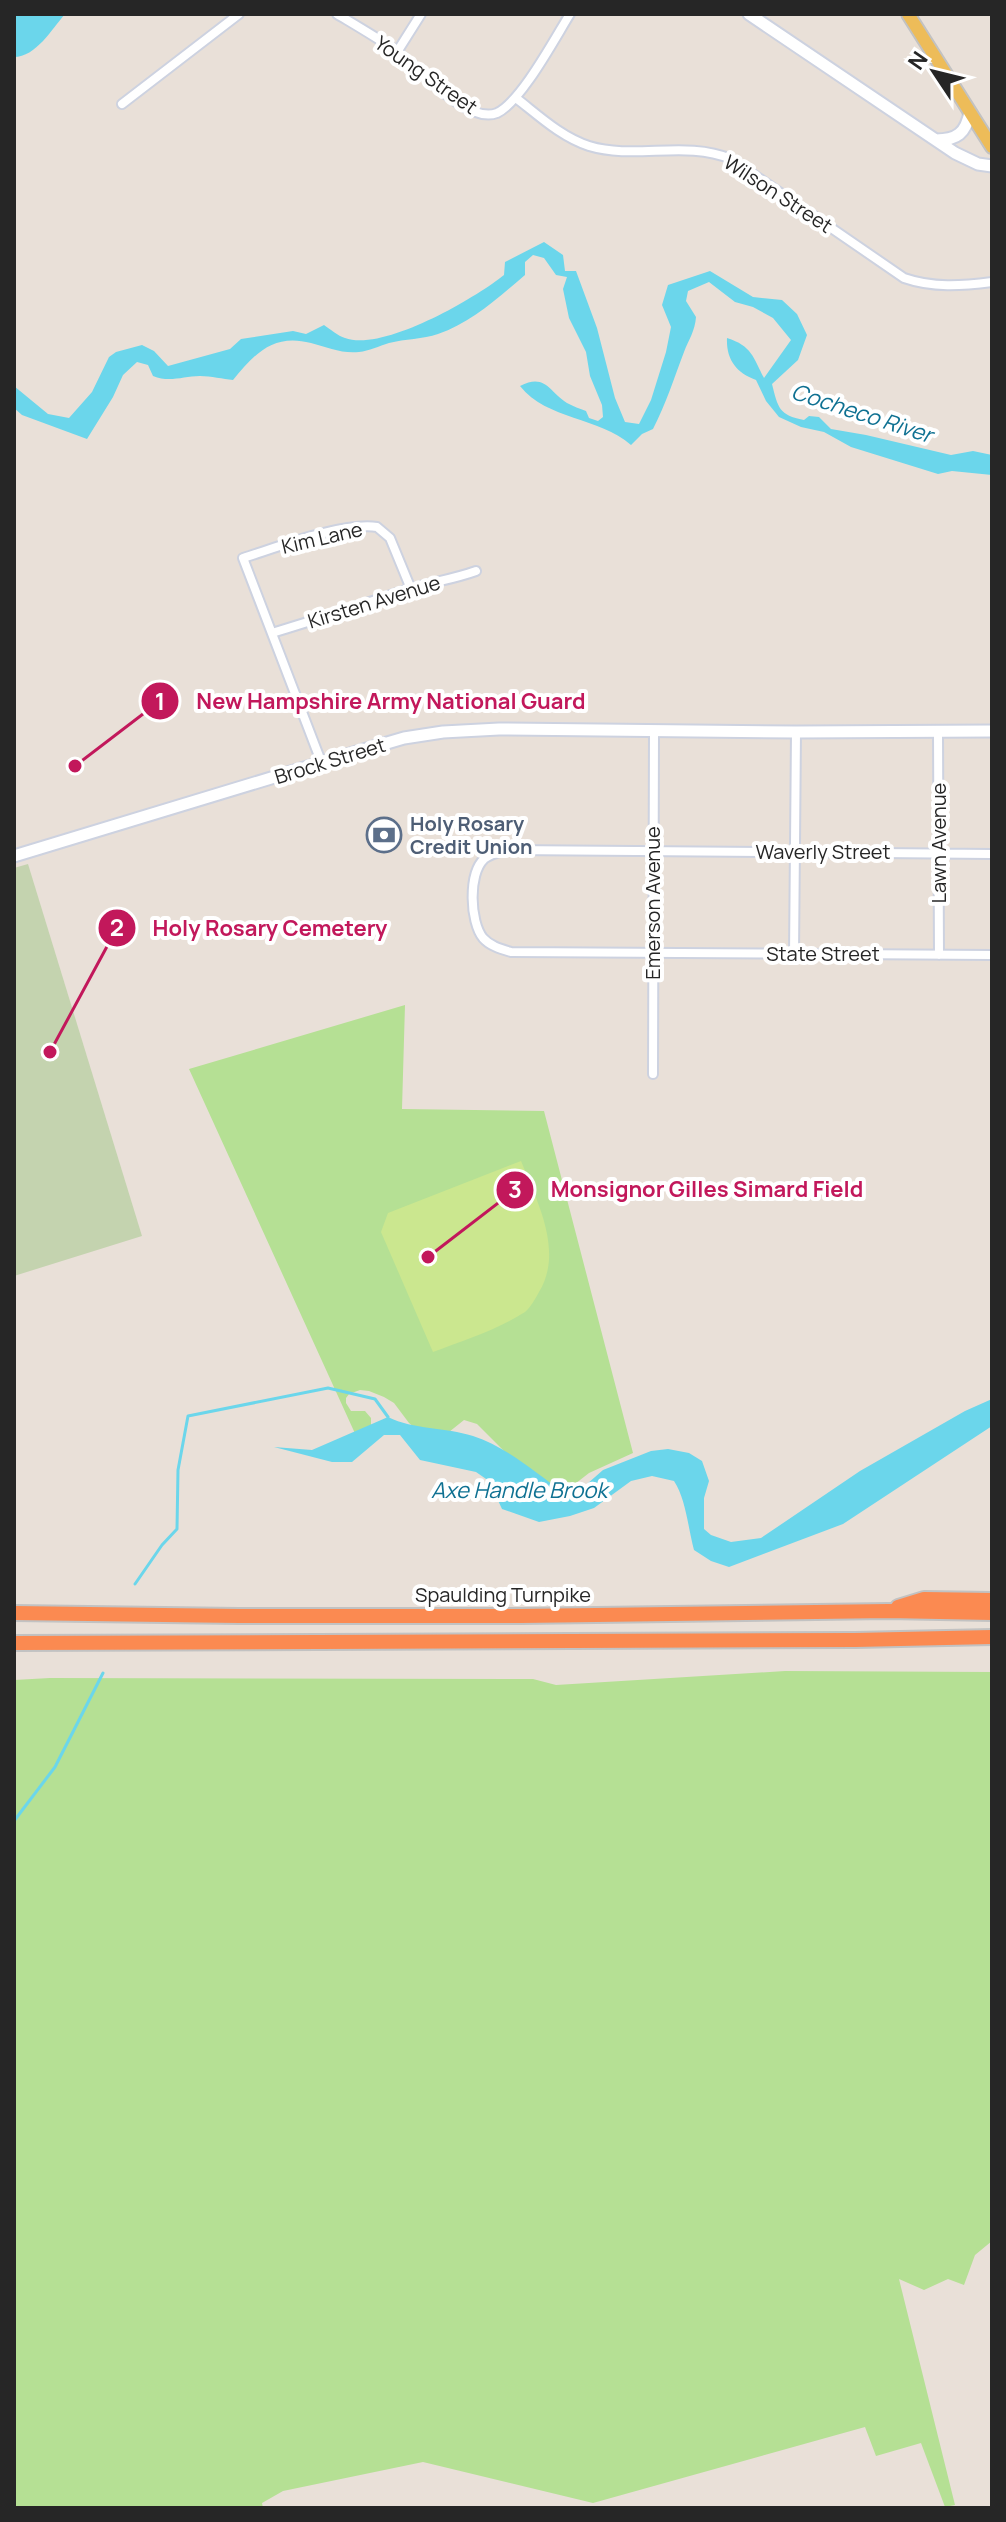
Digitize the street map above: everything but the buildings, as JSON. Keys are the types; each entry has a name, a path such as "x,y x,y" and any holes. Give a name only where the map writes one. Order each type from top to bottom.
{"highway":[{"path":"888,1611 924,1599 992,1600"},
{"name":"Spaulding Turnpike","path":"14,1613 521,1616 888,1611 992,1613"},
{"path":"14,1643 992,1637"}],"main road":[{"path":"908,14 992,147"}],"street":[{"path":"122,104 239,14"},
{"name":"Young Street","path":"337,14 397,52 438,87 473,111 483,115 495,114 516,98"},
{"path":"397,52 421,14"},
{"path":"516,98 570,14"},
{"path":"749,14 966,160 992,166"},
{"name":"Wilson Street","path":"516,98 562,132 590,146 612,150 700,151 731,159 904,278 936,286 992,282"},
{"path":"935,140 947,140 962,134 970,112"},
{"name":"Kim Lane","path":"272,633 243,558 322,535 377,527 390,538 411,589"},
{"name":"Kirsten Avenue","path":"272,633 476,571"},
{"path":"272,633 322,764"},
{"name":"Brock Street","path":"14,856 404,738 443,732 499,729 992,731"},
{"name":"Emerson Avenue","path":"653,1074 654,731"},
{"path":"794,955 796,732"},
{"name":"Lawn Avenue","path":"938,732 939,955"},
{"name":"Waverly Street","path":"653,952 511,952 490,944 477,928 473,906 478,869 484,860 501,852 654,850 992,854"},
{"name":"State Street","path":"653,952 992,955"}],"green space":[{"path":"28,864 142,1236 14,1276 14,868"},
{"path":"405,1005 402,1109 544,1111 633,1453 589,1473 557,1498 477,1424 464,1420 449,1432 424,1435 409,1423 394,1403 369,1391 360,1390 346,1398 351,1411 365,1411 371,1418 371,1427 358,1440 189,1069"},
{"path":"521,1161 540,1209 549,1243 546,1276 539,1292 527,1310 514,1318 433,1352 381,1232 388,1213"},
{"path":"785,1671 992,1672 992,2241 975,2255 964,2285 948,2279 924,2290 899,2279 955,2505 945,2507 921,2443 876,2456 865,2427 593,2503 423,2462 283,2491 262,2503 263,2508 14,2508 14,1680 533,1679 556,1685"}],"water":[{"path":"17,14 65,14 36,47 22,56 14,57 14,20"},
{"path":"544,242 563,255 565,271 576,271 625,422 639,424 651,400 671,327 662,305 668,285 710,271 753,297 782,300 797,314 807,335 798,360 772,384 778,405 784,413 804,420 809,416 819,417 831,429 951,455 973,451 992,455 992,475 952,471 938,474 851,447 824,432 801,427 779,417 766,401 756,380 734,364 728,352 727,338 747,349 764,378 791,340 773,318 735,302 709,282 688,291 686,301 696,317 694,327 653,429 642,434 631,445 604,429 544,406 520,386 542,383 567,403 586,411 589,418 598,421 603,417 586,352 569,318 563,289 567,277 556,275 544,258 533,255 525,262 525,275 495,300 462,323 432,336 353,352 298,341 276,343 249,361 233,380 200,376 159,378 153,376 148,365 137,362 123,375 87,439 22,415 14,408 14,386 48,414 69,418 92,392 109,357 142,345 154,351 168,366 230,349 241,339 293,331 306,334 324,325 342,337 362,340 404,331 472,297 504,275 505,262"},
{"name":"Axe Handle Brook","path":"992,1399 992,1426 843,1524 729,1567 711,1561 694,1550 684,1505 674,1481 652,1476 631,1481 594,1508 539,1522 502,1509 489,1481 476,1472 420,1460 400,1435 384,1435 352,1462 332,1462 274,1447 312,1450 388,1417 486,1441 521,1461 564,1493 587,1484 603,1470 651,1451 668,1449 689,1453 702,1461 709,1481 704,1498 704,1529 731,1542 761,1538 860,1471"}],"waterway":[{"name":"Axe Handle Brook","path":"135,1584 177,1529 178,1470 188,1416 328,1388 375,1399 388,1417"},
{"name":"Axe Handle Brook","path":"14,1821 55,1767 103,1673"}],"place":[{"name":"New Hampshire Army National Guard","path":"75,766"},
{"name":"Holy Rosary Credit Union","path":"384,835"},
{"name":"Holy Rosary Cemetery","path":"50,1052"},
{"name":"Monsignor Gilles Simard Field","path":"428,1257"}],"water label":[{"name":"Cocheco River","path":"862,413"}]}
